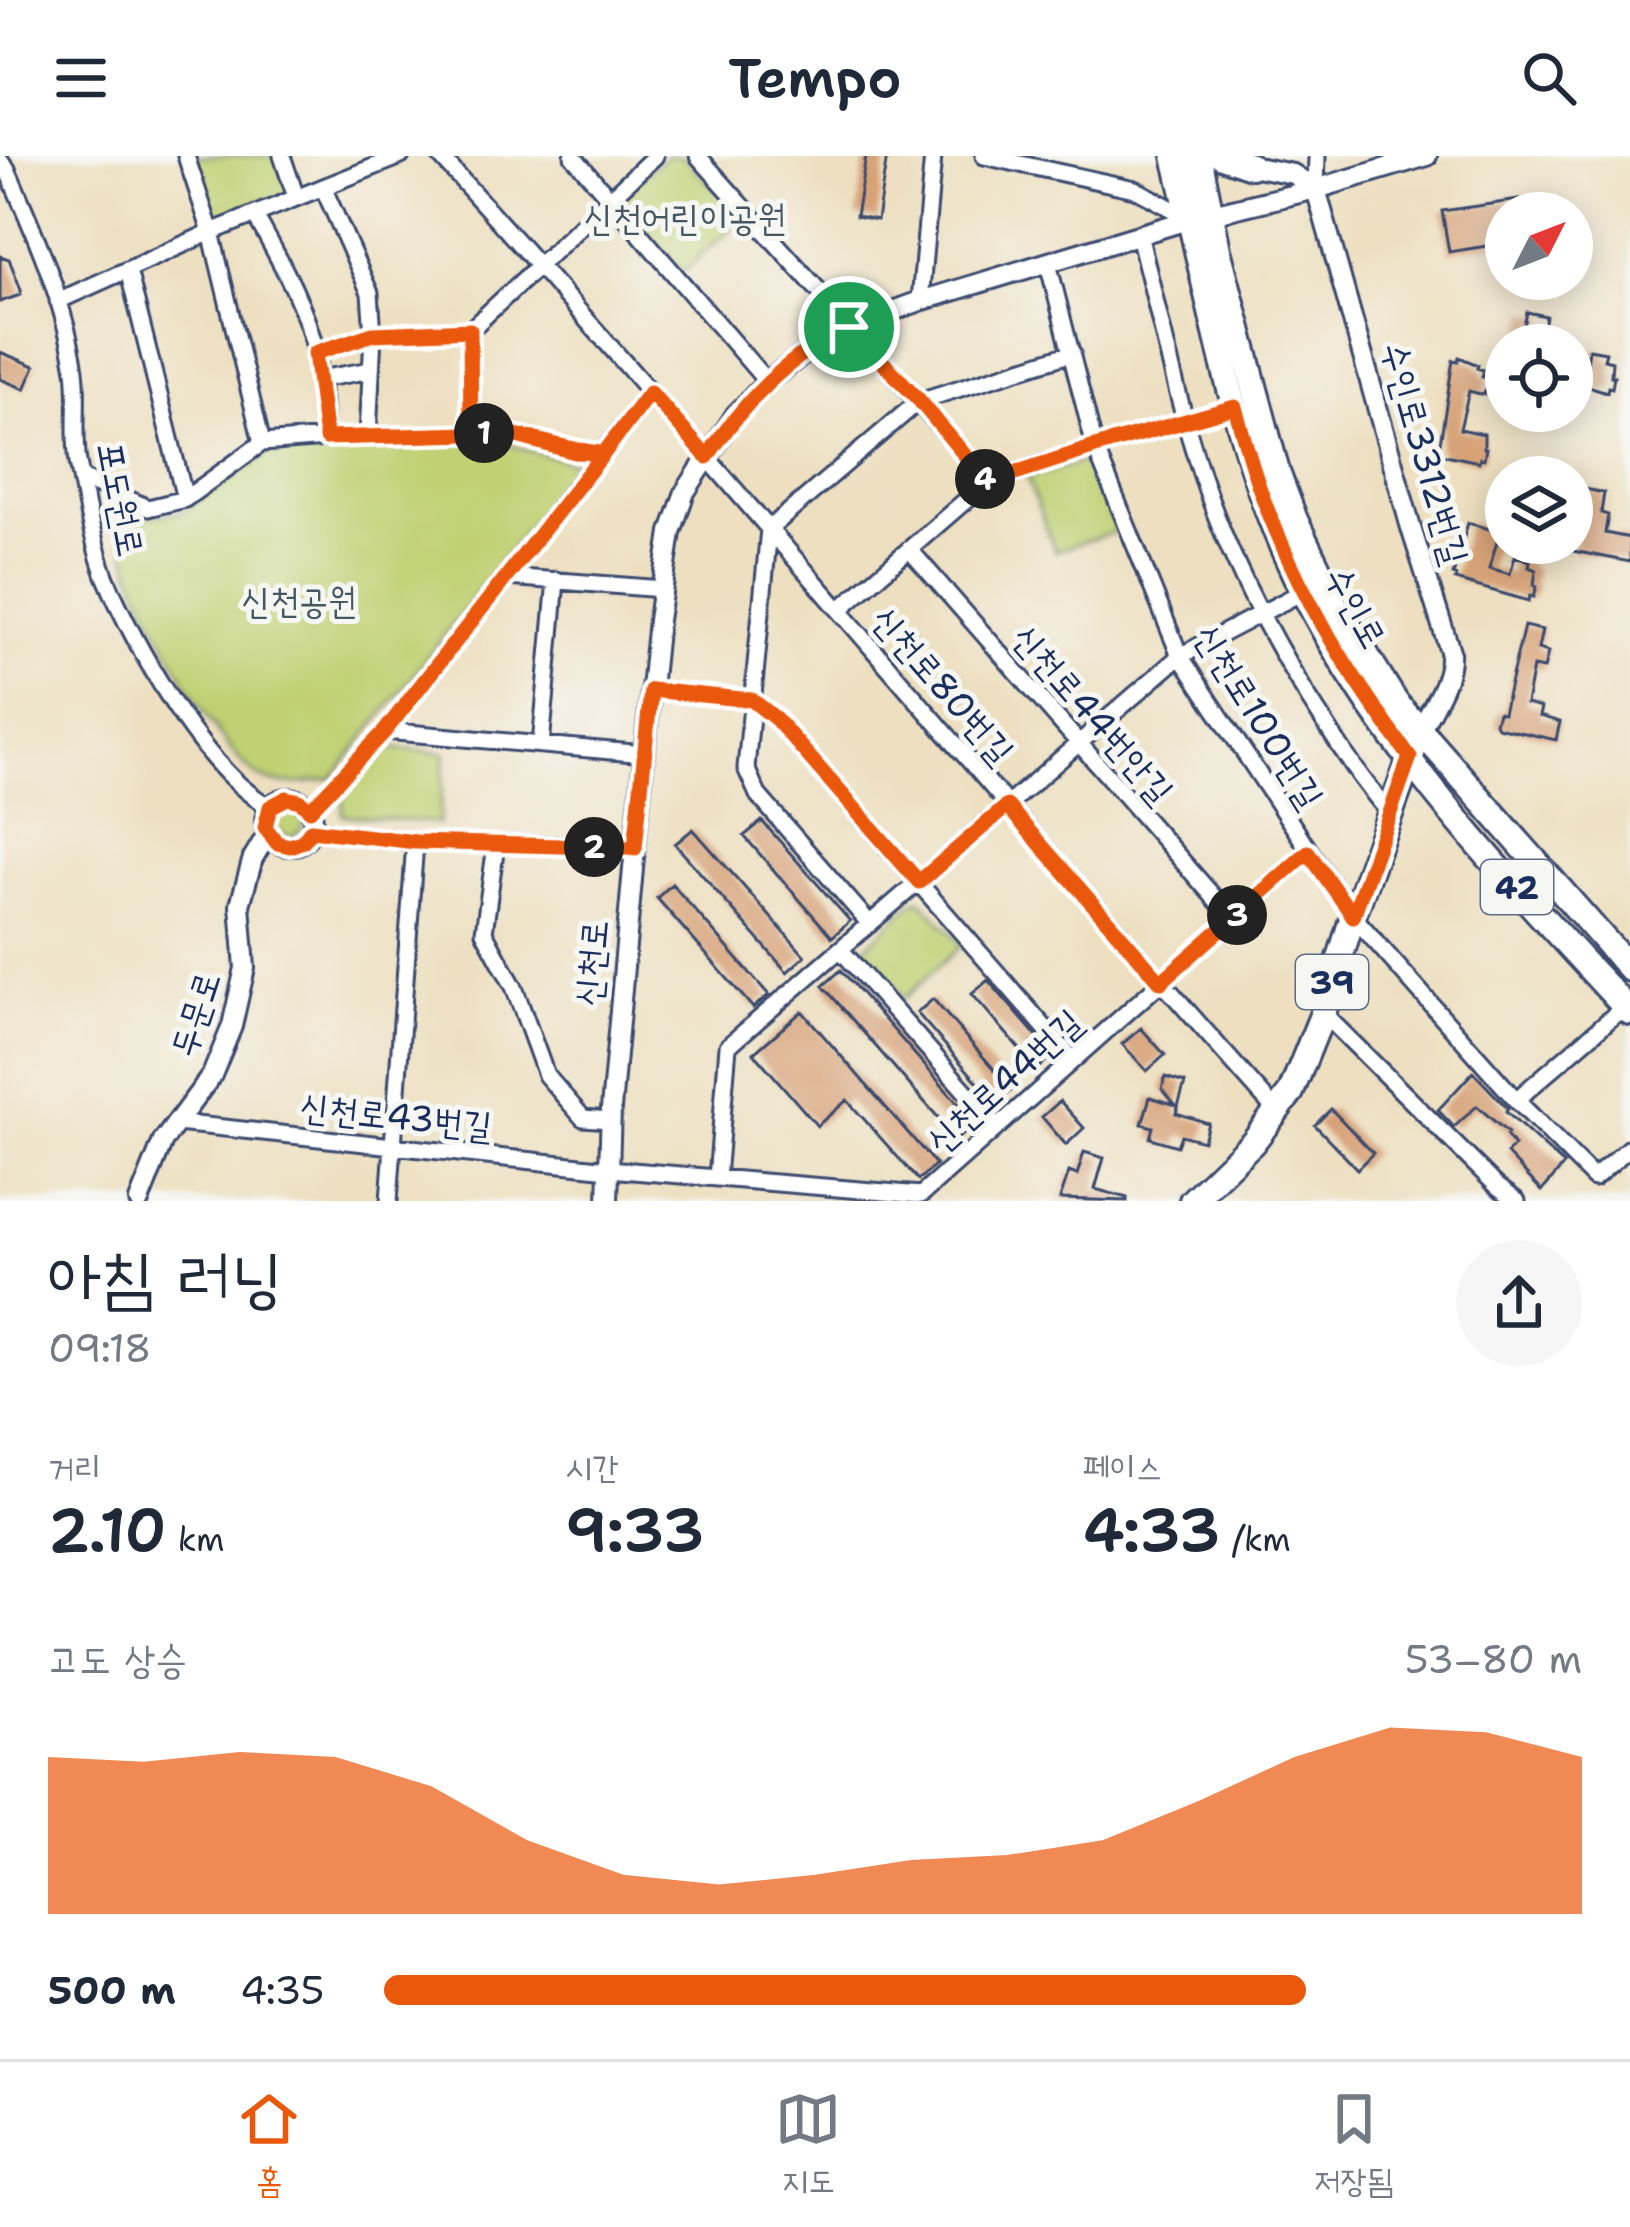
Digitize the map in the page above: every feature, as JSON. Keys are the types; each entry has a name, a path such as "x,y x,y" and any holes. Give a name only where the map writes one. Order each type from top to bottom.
{"main road":[{"name":"수인로","path":"1175,156 1201,216 1238,327 1289,506 1370,663 1396,704 1630,969"},
{"name":"수인로","path":"1199,156 1201,216 1235,407 1273,523 1304,591 1350,673 1442,803 1627,1009"},
{"path":"1222,156 1250,161"},
{"name":"39","path":"1192,1201 1253,1142 1291,1092 1420,731"}],"street":[{"path":"186,156 211,232 262,442"},
{"path":"282,156 296,197"},
{"path":"58,301 211,232 401,156"},
{"name":"신천로80번길","path":"440,156 1278,1113"},
{"path":"573,156 767,382"},
{"path":"315,353 373,334 470,330 655,156"},
{"path":"698,156 987,482"},
{"path":"920,301 933,156"},
{"path":"984,156 1135,189 1201,216"},
{"path":"1250,161 1293,174 1316,188 1317,156"},
{"name":"신천로","path":"608,1201 610,1120 635,848 671,532 685,492 736,414 767,382 823,339 849,327 1201,216 1426,156"},
{"name":"포도원로","path":"0,160 52,274 75,371 77,457 104,574 146,662 218,765 255,800 270,807"},
{"path":"323,187 370,293 368,436"},
{"name":"수인로3312번길","path":"1316,188 1450,651 1443,686 1420,731"},
{"path":"255,215 288,274 315,353 326,438"},
{"path":"1139,235 1202,475 1246,588 1332,736 1390,813"},
{"name":"신천로100번길","path":"1048,263 1095,447 1180,656 1308,852 1353,916 1516,1100 1594,1178 1630,1147"},
{"path":"128,270 185,499"},
{"path":"470,330 471,432"},
{"path":"870,924 758,795 746,768 769,529 919,400 1072,353"},
{"path":"320,379 371,370"},
{"path":"310,820 300,801 287,798 270,807 265,820 277,843 290,846 303,841 310,820 650,392"},
{"path":"839,610 987,482 1235,407"},
{"path":"82,478 148,508 185,499 262,442 506,433 575,452 604,453"},
{"name":"신천로44번안길","path":"909,549 1233,919"},
{"path":"507,577 663,589"},
{"path":"541,745 556,580"},
{"path":"716,1178 728,1046 1180,656 1304,591"},
{"path":"651,690 752,700 776,719 1073,1060"},
{"path":"385,731 645,754"},
{"path":"310,820 416,842 635,848"},
{"name":"두문로","path":"139,1201 164,1141 212,1075 232,1027 245,968 240,905 253,858 268,833"},
{"path":"389,1201 416,842"},
{"path":"496,845 484,932 514,987 546,1075 583,1118 610,1120"},
{"name":"신천로44번길","path":"609,1168 920,1198 1308,852"},
{"path":"840,949 998,1127"},
{"path":"1516,1100 1627,1009"},
{"path":"1323,1013 1496,1186 1517,1201"},
{"name":"신천로43번길","path":"177,1123 609,1168"}],"green space":[{"path":"193,156 278,156 291,192 219,219 213,216"},
{"name":"신천어린이공원","path":"666,156 682,156 743,218 686,269 680,269 619,203 620,196"},
{"name":"신천공원","path":"499,442 578,464 333,778 268,781 231,749 171,655 132,573 111,502 139,518 183,512 270,453"},
{"path":"1086,461 1092,464 1116,529 1055,551 1027,478"},
{"path":"377,747 445,753 439,823 342,815 344,789"},
{"path":"289,808 299,812 303,822 299,832 289,836 279,832 275,822 279,812"},
{"path":"916,900 962,945 904,998 865,954 865,947"}],"building":[{"path":"866,156 887,156 877,220 856,216"},
{"path":"1485,205 1485,246 1449,252 1442,211"},
{"path":"0,256 9,259 21,290 20,295 0,302"},
{"path":"1527,312 1546,316 1545,324 1524,324"},
{"path":"1593,350 1606,352 1604,359 1612,361 1614,376 1607,392 1593,388"},
{"path":"0,352 35,366 25,389 0,379"},
{"path":"1459,357 1478,365 1485,378 1484,395 1469,391 1460,429 1484,434 1486,448 1479,462 1439,450 1453,360"},
{"path":"1593,491 1604,493 1605,533 1630,538 1630,562 1593,555"},
{"path":"1468,523 1485,528 1489,568 1510,574 1513,564 1530,564 1536,570 1537,586 1529,601 1455,580"},
{"path":"1524,626 1542,630 1538,649 1548,652 1544,669 1533,667 1526,704 1541,708 1539,716 1560,722 1556,740 1495,723 1498,712 1503,713"},
{"path":"762,821 850,921 832,937 744,836"},
{"path":"693,829 805,956 787,972 675,844"},
{"path":"672,884 769,995 753,1008 657,898"},
{"path":"841,970 975,1123 957,1139 823,986"},
{"path":"988,980 1053,1055 1037,1069 972,994"},
{"path":"933,999 1012,1090 996,1103 917,1013"},
{"path":"802,1011 936,1165 918,1180 847,1100 817,1126 754,1053"},
{"path":"1141,1028 1165,1055 1147,1071 1122,1044"},
{"path":"1473,1072 1506,1112 1564,1165 1542,1191 1507,1154 1514,1146 1508,1133 1477,1106 1454,1127 1438,1110"},
{"path":"1165,1077 1185,1083 1176,1113 1208,1123 1203,1141 1181,1135 1177,1146 1150,1138 1153,1127 1142,1124 1150,1097 1176,1105 1162,1089"},
{"path":"1060,1101 1084,1128 1066,1145 1042,1117"},
{"path":"1331,1109 1373,1153 1357,1169 1315,1125"},
{"path":"1084,1152 1104,1158 1095,1189 1127,1201 1060,1199 1069,1172 1077,1175"}],"route":[{"path":"849,327 823,339 767,382 736,414 707,457 650,392 604,453 575,452 506,433 326,438 315,353 373,334 470,330 471,432 506,433 551,445 575,452 604,453 385,731 310,810 294,798 274,802 265,820 272,838 290,846 303,841 311,830 416,842 635,848 651,690 752,700 776,719 919,882 1007,806 1161,982 1308,852 1353,916 1410,757 1350,673 1304,591 1273,523 1235,407 987,482 919,400 849,327"}]}
